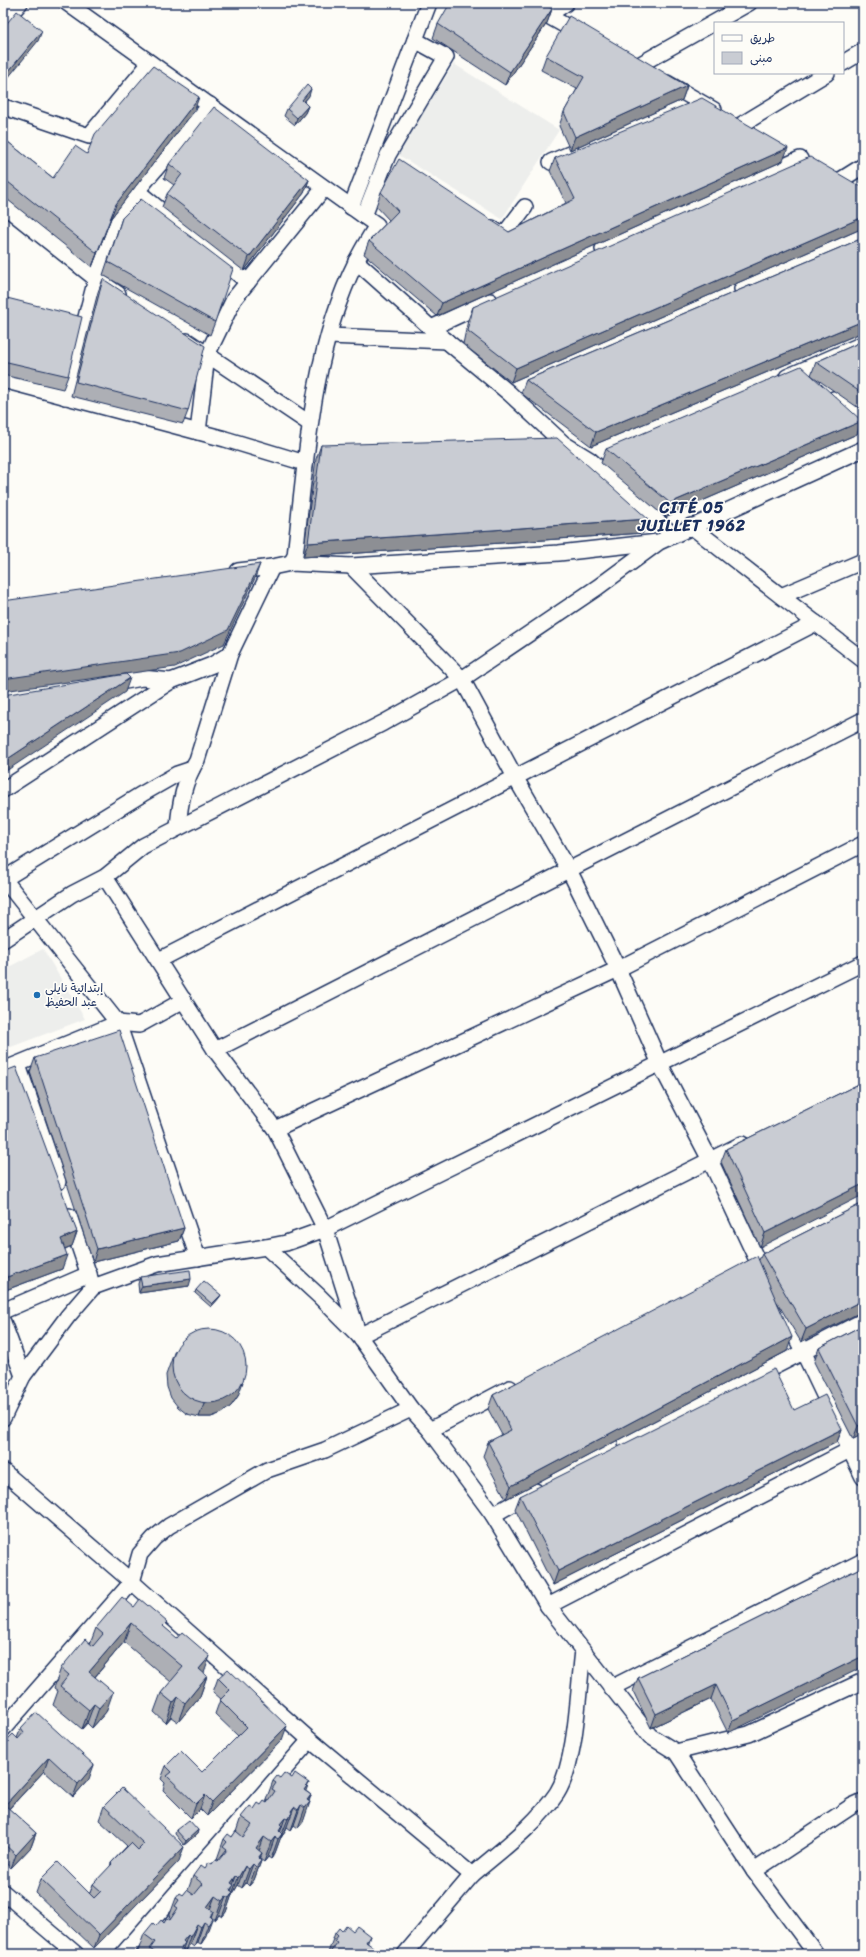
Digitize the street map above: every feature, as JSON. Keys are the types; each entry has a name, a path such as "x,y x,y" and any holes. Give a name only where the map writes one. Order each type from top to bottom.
{"street":[{"path":"3,22 20,3"},
{"path":"67,3 324,188 378,225 356,262 328,336 309,423 295,556 291,562"},
{"path":"351,207 429,3"},
{"path":"525,3 595,43"},
{"path":"547,16 566,3"},
{"path":"715,22 749,3"},
{"path":"637,66 714,23"},
{"path":"364,216 388,154 446,57 415,40"},
{"path":"844,62 863,51"},
{"path":"623,58 754,132"},
{"path":"7,108 89,136 150,63"},
{"path":"741,125 825,74"},
{"path":"685,107 699,102"},
{"path":"65,397 96,279 116,221 137,191 210,105"},
{"path":"551,162 586,148"},
{"path":"787,151 826,173"},
{"path":"388,154 401,164"},
{"path":"590,255 826,173 863,166"},
{"path":"198,432 207,355 234,299 324,188"},
{"path":"137,191 248,282"},
{"path":"478,218 503,236 525,207"},
{"path":"3,208 96,279 129,301"},
{"path":"726,297 863,236"},
{"path":"356,262 431,328 509,393 564,444 590,460 673,535"},
{"path":"431,328 503,294"},
{"path":"174,332 309,423"},
{"path":"328,336 447,341"},
{"path":"776,382 809,381 863,344"},
{"path":"3,380 198,432 306,456 323,449"},
{"path":"809,381 863,420"},
{"path":"509,393 524,386"},
{"path":"540,444 564,444"},
{"path":"3,940 72,894 105,877 143,846 383,723 462,679 598,587 659,542 691,526 863,449"},
{"path":"590,460 604,454"},
{"path":"691,526 863,660"},
{"path":"226,573 272,568 291,562 351,566 559,553 659,542"},
{"path":"781,596 863,561"},
{"path":"351,566 462,679 569,870 618,969 660,1064 762,1256 804,1351 857,1446 863,1477"},
{"path":"178,827 180,802 192,769 197,760 230,654 272,568"},
{"path":"159,960 515,776 816,623"},
{"path":"3,790 171,681 212,665 230,654"},
{"path":"96,686 142,678 171,681"},
{"path":"215,1050 863,720"},
{"path":"192,769 177,774 142,794 3,878 118,1023 198,1258"},
{"path":"275,1129 618,969 863,844"},
{"path":"105,877 215,1050 275,1129 325,1229 359,1336"},
{"path":"3,1311 92,1281 156,1264 286,1243 325,1229 863,963"},
{"path":"3,1070 118,1023 139,1025 184,1000"},
{"path":"18,1065 92,1281"},
{"path":"359,1336 752,1139"},
{"path":"266,1247 320,1296 359,1336 410,1409 430,1430 493,1515 548,1606 650,1736 676,1752 754,1871 816,1954"},
{"path":"741,1267 762,1256"},
{"path":"3,1418 23,1376 92,1281"},
{"path":"613,1450 863,1321"},
{"path":"3,1322 23,1376"},
{"path":"430,1430 522,1382"},
{"path":"3,1729 132,1582 140,1554 154,1538 169,1526 267,1470 325,1450 410,1409"},
{"path":"548,1606 857,1446"},
{"path":"3,1471 132,1582 310,1740 472,1876"},
{"path":"493,1515 550,1483"},
{"path":"611,1688 863,1561"},
{"path":"405,1954 472,1876 531,1824 557,1792 571,1754 582,1651"},
{"path":"676,1752 749,1734 863,1681"},
{"path":"123,1954 310,1740"},
{"path":"754,1871 852,1806 863,1801"},
{"path":"3,1892 76,1954"}],"shaded area":[{"path":"454,64 559,130 502,219 397,154"},
{"name":"إبتدائية نايلي عبد الحفيظ","path":"43,949 85,1019 3,1050 3,970"}],"building":[{"path":"450,3 543,3 552,9 510,72 438,24"},
{"path":"17,11 42,31 3,78 3,28"},
{"path":"569,16 687,86 575,137 564,112 584,77 546,56"},
{"path":"153,66 199,97 116,204 97,253 3,178 3,138 53,178 75,146 87,154 95,134"},
{"path":"307,85 311,89 302,100 308,106 297,118 287,109"},
{"path":"702,98 788,148 442,303 369,241 398,211 381,192 399,159 509,232 575,199 555,158"},
{"path":"214,107 309,180 249,257 167,194 182,174 169,164"},
{"path":"810,157 863,188 863,217 516,368 468,331 473,307"},
{"path":"141,199 233,269 215,322 108,262 122,218"},
{"path":"863,238 863,321 596,432 526,380"},
{"path":"103,279 205,346 188,411 76,382"},
{"path":"3,297 82,317 68,376 3,361"},
{"path":"863,341 863,394 816,362"},
{"path":"801,366 862,421 670,503 606,449"},
{"path":"557,438 648,519 308,543 321,445"},
{"path":"260,564 228,630 180,653 3,679 3,601"},
{"path":"126,674 130,678 3,762 3,695"},
{"path":"119,1030 184,1228 97,1249 35,1058"},
{"path":"16,1067 77,1232 61,1239 67,1255 7,1277 3,1267 3,1072"},
{"path":"863,1082 863,1184 765,1233 726,1149"},
{"path":"863,1203 863,1300 806,1329 762,1254"},
{"path":"757,1256 792,1337 511,1486 488,1442 511,1430 493,1395"},
{"path":"190,1270 191,1279 142,1286 140,1277"},
{"path":"204,1281 221,1295 212,1304 196,1290"},
{"path":"863,1325 863,1423 858,1426 819,1348"},
{"path":"202,1329 216,1329 230,1335 240,1345 246,1359 246,1373 240,1387 230,1397 216,1403 202,1403 188,1397 178,1387 172,1373 172,1359 178,1345 188,1335"},
{"path":"774,1369 794,1410 825,1395 842,1429 558,1571 520,1496"},
{"path":"860,1568 863,1574 863,1656 733,1720 716,1685 656,1714 638,1678"},
{"path":"122,1597 134,1607 140,1599 167,1622 163,1626 177,1638 182,1632 210,1656 199,1669 207,1676 185,1703 178,1697 173,1703 161,1693 183,1667 131,1623 89,1672 113,1692 99,1708 94,1704 89,1710 60,1686 69,1675 61,1668 85,1639 93,1646 103,1634 96,1628"},
{"path":"228,1669 287,1726 212,1802 205,1795 196,1804 167,1776 172,1772 166,1766 181,1751 202,1772 247,1727 220,1700 230,1690 218,1678"},
{"path":"36,1712 94,1765 78,1784 49,1757 5,1805 36,1833 16,1855 3,1843 3,1744 13,1734 18,1739 24,1732 21,1728"},
{"path":"284,1773 292,1778 295,1773 309,1783 304,1790 311,1795 307,1800 310,1802 305,1808 301,1805 298,1810 294,1807 291,1811 292,1813 280,1824 282,1826 279,1831 282,1834 278,1839 275,1837 271,1842 264,1837 256,1848 262,1853 258,1858 261,1861 256,1867 253,1864 249,1869 245,1866 238,1878 236,1876 231,1883 234,1885 230,1890 233,1892 229,1898 226,1896 222,1901 215,1896 207,1907 213,1911 210,1917 212,1919 208,1925 204,1922 201,1927 197,1924 190,1937 188,1935 183,1941 185,1943 181,1948 185,1951 182,1954 157,1954 150,1949 155,1942 144,1934 153,1923 156,1926 161,1920 164,1923 167,1918 170,1920 178,1908 175,1906 179,1900 176,1898 180,1893 183,1895 187,1890 194,1895 203,1884 193,1876 201,1865 205,1868 209,1862 212,1864 215,1860 218,1861 227,1850 223,1847 227,1842 224,1839 228,1834 232,1837 236,1831 243,1837 252,1825 241,1817 250,1806 254,1809 258,1803 261,1805 264,1801 267,1803 275,1791 272,1789 276,1783 273,1781 277,1776 280,1778"},
{"path":"122,1788 184,1847 99,1935 41,1879 58,1862 94,1898 101,1891 93,1884 112,1864 111,1863 131,1843 138,1850 144,1844 104,1806"},
{"path":"189,1820 198,1830 186,1841 176,1830"},
{"path":"346,1925 353,1931 357,1926 370,1936 366,1942 373,1947 369,1952 371,1954 329,1954 337,1943 334,1941 338,1936 335,1933 339,1928 342,1931"}],"place":[{"name":"إبتدائية نايلي عبد الحفيظ","path":"37,995"}],"district":[{"name":"CITÉ 05 JUILLET 1962","path":"692,516"}]}
